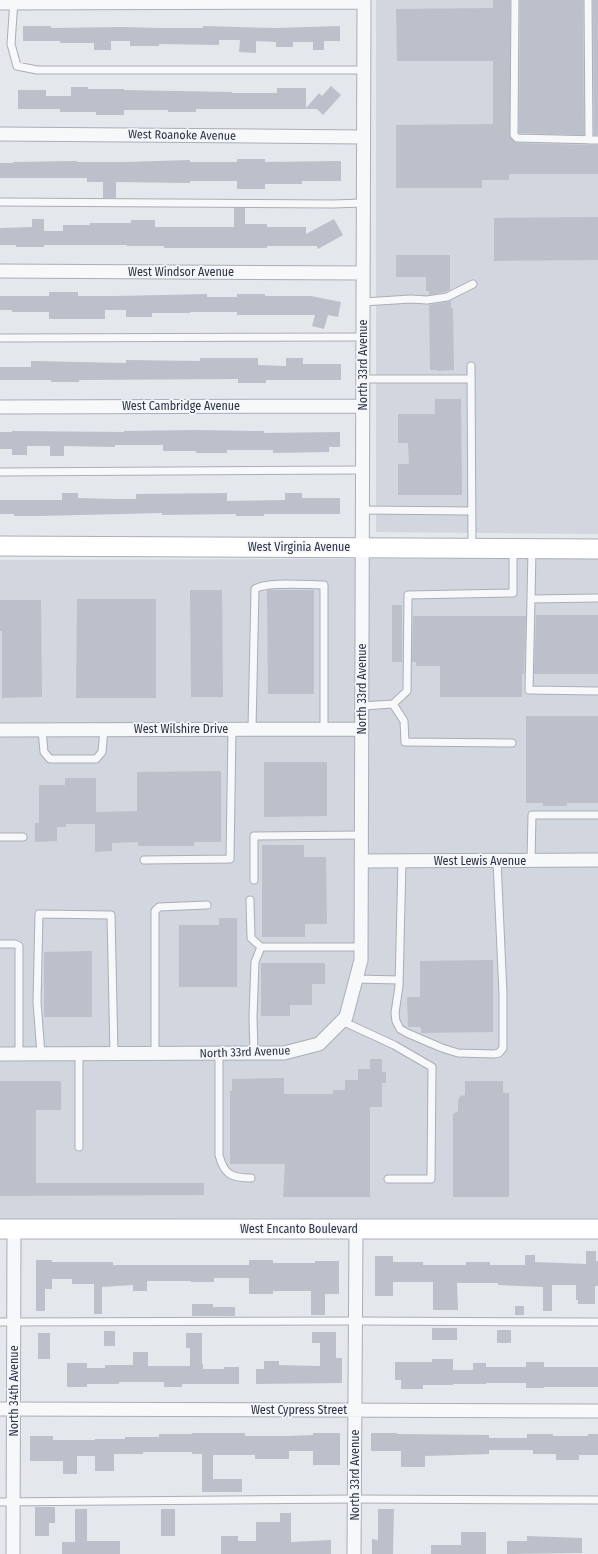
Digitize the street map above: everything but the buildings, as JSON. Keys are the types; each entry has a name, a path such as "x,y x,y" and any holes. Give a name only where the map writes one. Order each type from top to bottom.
{"street":[{"path":"0,3 14,1 364,1"},
{"name":"North 33rd Avenue","path":"0,1054 284,1053 319,1044 346,1017 361,960 364,1"},
{"name":"West Roanoke Avenue","path":"0,134 364,137"},
{"name":"West Windsor Avenue","path":"0,271 363,273"},
{"name":"West Cambridge Avenue","path":"0,407 363,406"},
{"name":"West Virginia Avenue","path":"0,546 598,549"},
{"name":"West Wilshire Drive","path":"0,730 362,729"},
{"name":"West Lewis Avenue","path":"362,861 598,860"},
{"name":"West Encanto Boulevard","path":"7,1229 598,1229"},
{"name":"North 34th Avenue","path":"7,1229 14,1322 13,1409 6,1502 13,1554"},
{"name":"North 33rd Avenue","path":"354,1554 356,1229"},
{"name":"West Cypress Street","path":"0,1410 598,1411"}],"lane":[{"path":"516,0 514,135 517,138 598,140"},
{"path":"588,0 589,140"},
{"path":"14,1 12,44 17,66 37,70 364,70"},
{"path":"0,202 363,203"},
{"path":"363,302 411,298 427,300 447,297 473,284"},
{"path":"0,338 363,337"},
{"path":"471,366 472,548"},
{"path":"363,379 471,379"},
{"path":"0,472 362,470"},
{"path":"362,510 472,510"},
{"path":"362,706 393,704 407,691 408,595 514,593 513,548"},
{"path":"532,548 530,690 598,691"},
{"path":"252,729 255,589 259,586 272,584 324,585 324,729"},
{"path":"531,599 598,598"},
{"path":"393,704 404,721 405,742 512,743"},
{"path":"144,860 230,859 232,729"},
{"path":"42,730 44,752 50,759 96,760 102,752 104,730"},
{"path":"531,860 532,815 598,815"},
{"path":"254,880 254,836 362,835"},
{"path":"0,837 23,837"},
{"path":"402,861 399,980 395,1013 396,1021 400,1029 419,1039 458,1053 495,1054 503,1048 503,994 497,861"},
{"path":"250,900 251,938 260,947 361,947"},
{"path":"155,1054 156,911 159,907 207,905"},
{"path":"42,1054 37,1002 39,914 111,915 114,1054"},
{"path":"0,944 15,944 19,946 19,1054"},
{"path":"254,1053 253,1017 255,962 260,947"},
{"path":"356,979 399,980"},
{"path":"342,1021 394,1045 432,1067 431,1179 388,1179"},
{"path":"219,1053 219,1155 221,1166 229,1175 239,1178 251,1178"},
{"path":"79,1054 79,1147"},
{"path":"0,1322 598,1322"},
{"path":"6,1502 355,1499 598,1500"}],"shaded area":[{"path":"376,0 598,0 598,534 376,532"},
{"path":"598,558 598,1218 0,1219 0,560"}]}
